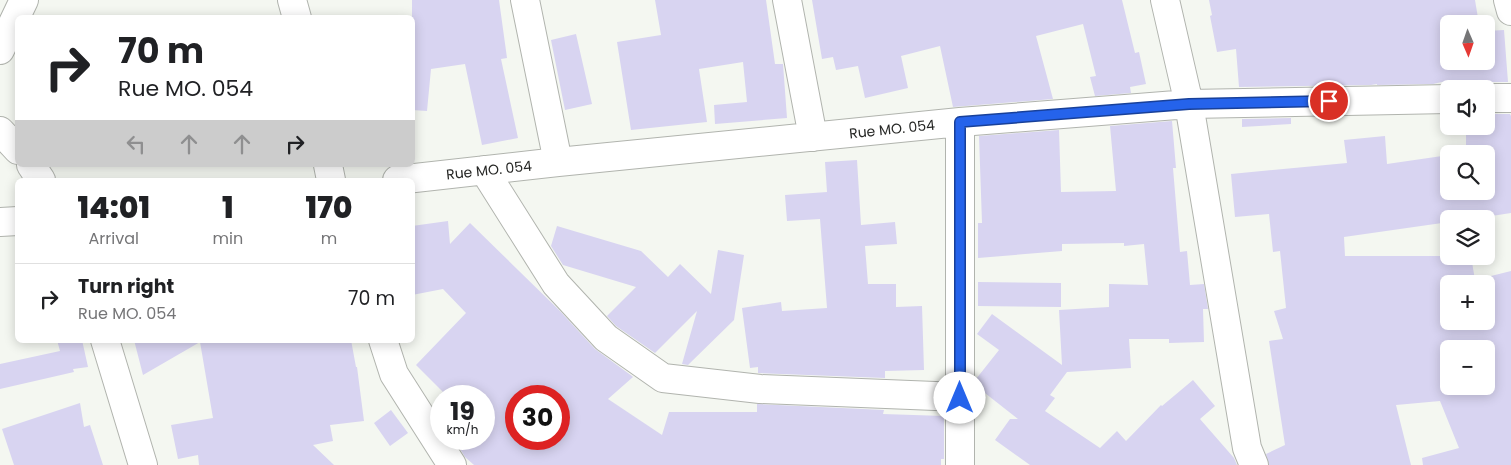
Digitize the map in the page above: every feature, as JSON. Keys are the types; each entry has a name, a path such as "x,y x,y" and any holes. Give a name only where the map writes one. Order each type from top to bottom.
{"street":[{"path":"292,0 296,15"},
{"path":"525,0 558,162"},
{"path":"787,0 813,137"},
{"path":"1165,0 1189,104 1247,448 1254,465"},
{"path":"1508,0 1511,11"},
{"path":"16,15 22,1"},
{"path":"0,50 15,17"},
{"path":"1495,98 1511,98"},
{"name":"Rue MO. 054","path":"414,178 960,122 1189,104 1440,99"},
{"path":"960,122 960,465"},
{"path":"0,131 15,147"},
{"path":"32,167 40,178"},
{"path":"484,170 556,284 606,338 663,378 760,389 960,398"},
{"path":"0,222 15,221"},
{"path":"106,343 144,465"},
{"path":"384,343 394,374 452,465"}],"building":[{"path":"412,0 499,0 507,58 501,59 518,138 482,145 465,64 431,69 427,111 415,110 415,15 412,15"},
{"path":"655,0 766,0 775,64 783,64 787,118 715,124 714,105 747,102 743,62 699,69 707,122 631,130 617,42 661,35"},
{"path":"812,0 1122,0 1135,53 1139,52 1146,84 1130,87 1131,93 1095,96 1090,77 1096,76 1083,24 1036,36 1053,99 953,107 940,46 901,56 908,88 865,98 858,66 836,70 833,57 822,59"},
{"path":"1209,0 1475,0 1478,15 1440,15 1440,70 1495,70 1495,30 1504,30 1508,82 1495,82 1495,80 1440,80 1440,82 1433,84 1239,87 1236,49 1217,52 1210,16 1212,15"},
{"path":"576,34 592,104 565,110 551,40"},
{"path":"1495,114 1510,114 1511,213 1495,215 1495,210 1440,210 1440,223 1344,237 1345,256 1440,256 1440,265 1472,265 1474,275 1440,275 1440,330 1495,330 1495,275 1511,271 1511,465 1423,465 1422,458 1459,448 1440,401 1396,405 1411,465 1269,465 1266,454 1285,445 1269,341 1283,339 1274,311 1286,308 1280,251 1273,252 1269,214 1235,217 1231,174 1347,163 1344,140 1385,136 1387,164 1440,156 1440,200 1495,200 1495,145 1466,145 1466,135 1495,135"},
{"path":"1291,118 1291,124 1242,127 1242,119"},
{"path":"1172,121 1176,168 1173,168 1180,252 1187,251 1190,285 1204,284 1208,309 1203,309 1204,342 1169,343 1169,339 1129,339 1131,368 1067,372 1050,395 1055,398 1045,411 1100,448 1117,431 1126,441 1161,405 1193,380 1215,406 1200,419 1234,458 1237,465 1030,465 995,440 1010,419 1018,419 976,386 976,379 999,350 977,334 992,314 1062,365 1059,310 1109,307 1109,284 1148,285 1144,244 1124,246 1124,243 1062,244 1062,251 978,258 978,223 982,223 979,136 1059,130 1061,192 1116,191 1110,126"},
{"path":"857,160 861,225 895,222 897,244 865,246 868,284 896,284 896,307 922,306 924,370 885,371 885,378 758,373 758,367 750,368 742,308 781,302 782,311 827,308 820,219 787,221 785,195 827,192 825,162"},
{"path":"448,221 450,244 470,223 559,310 595,349 633,377 608,399 662,435 669,412 757,412 757,404 884,410 883,414 944,416 944,459 941,459 941,465 474,465 461,450 495,450 495,385 436,385 416,365 466,313 443,289 415,294 415,226"},
{"path":"557,226 641,251 668,277 680,264 711,294 718,250 744,255 734,320 688,365 682,364 697,311 655,353 616,326 607,316 636,287 563,265 551,246"},
{"path":"978,282 1061,283 1061,307 978,306"},
{"path":"58,343 83,343 88,367 73,369 74,372 0,389 0,364 60,351"},
{"path":"135,343 198,343 143,375"},
{"path":"200,343 352,343 357,367 364,421 330,425 333,441 313,445 334,465 199,465 198,455 178,459 171,425 213,418"},
{"path":"80,403 84,427 90,425 103,465 14,465 2,429"},
{"path":"391,410 408,433 390,446 374,423"}],"route":[{"path":"960,398 960,122 1189,104 1329,101"}]}
